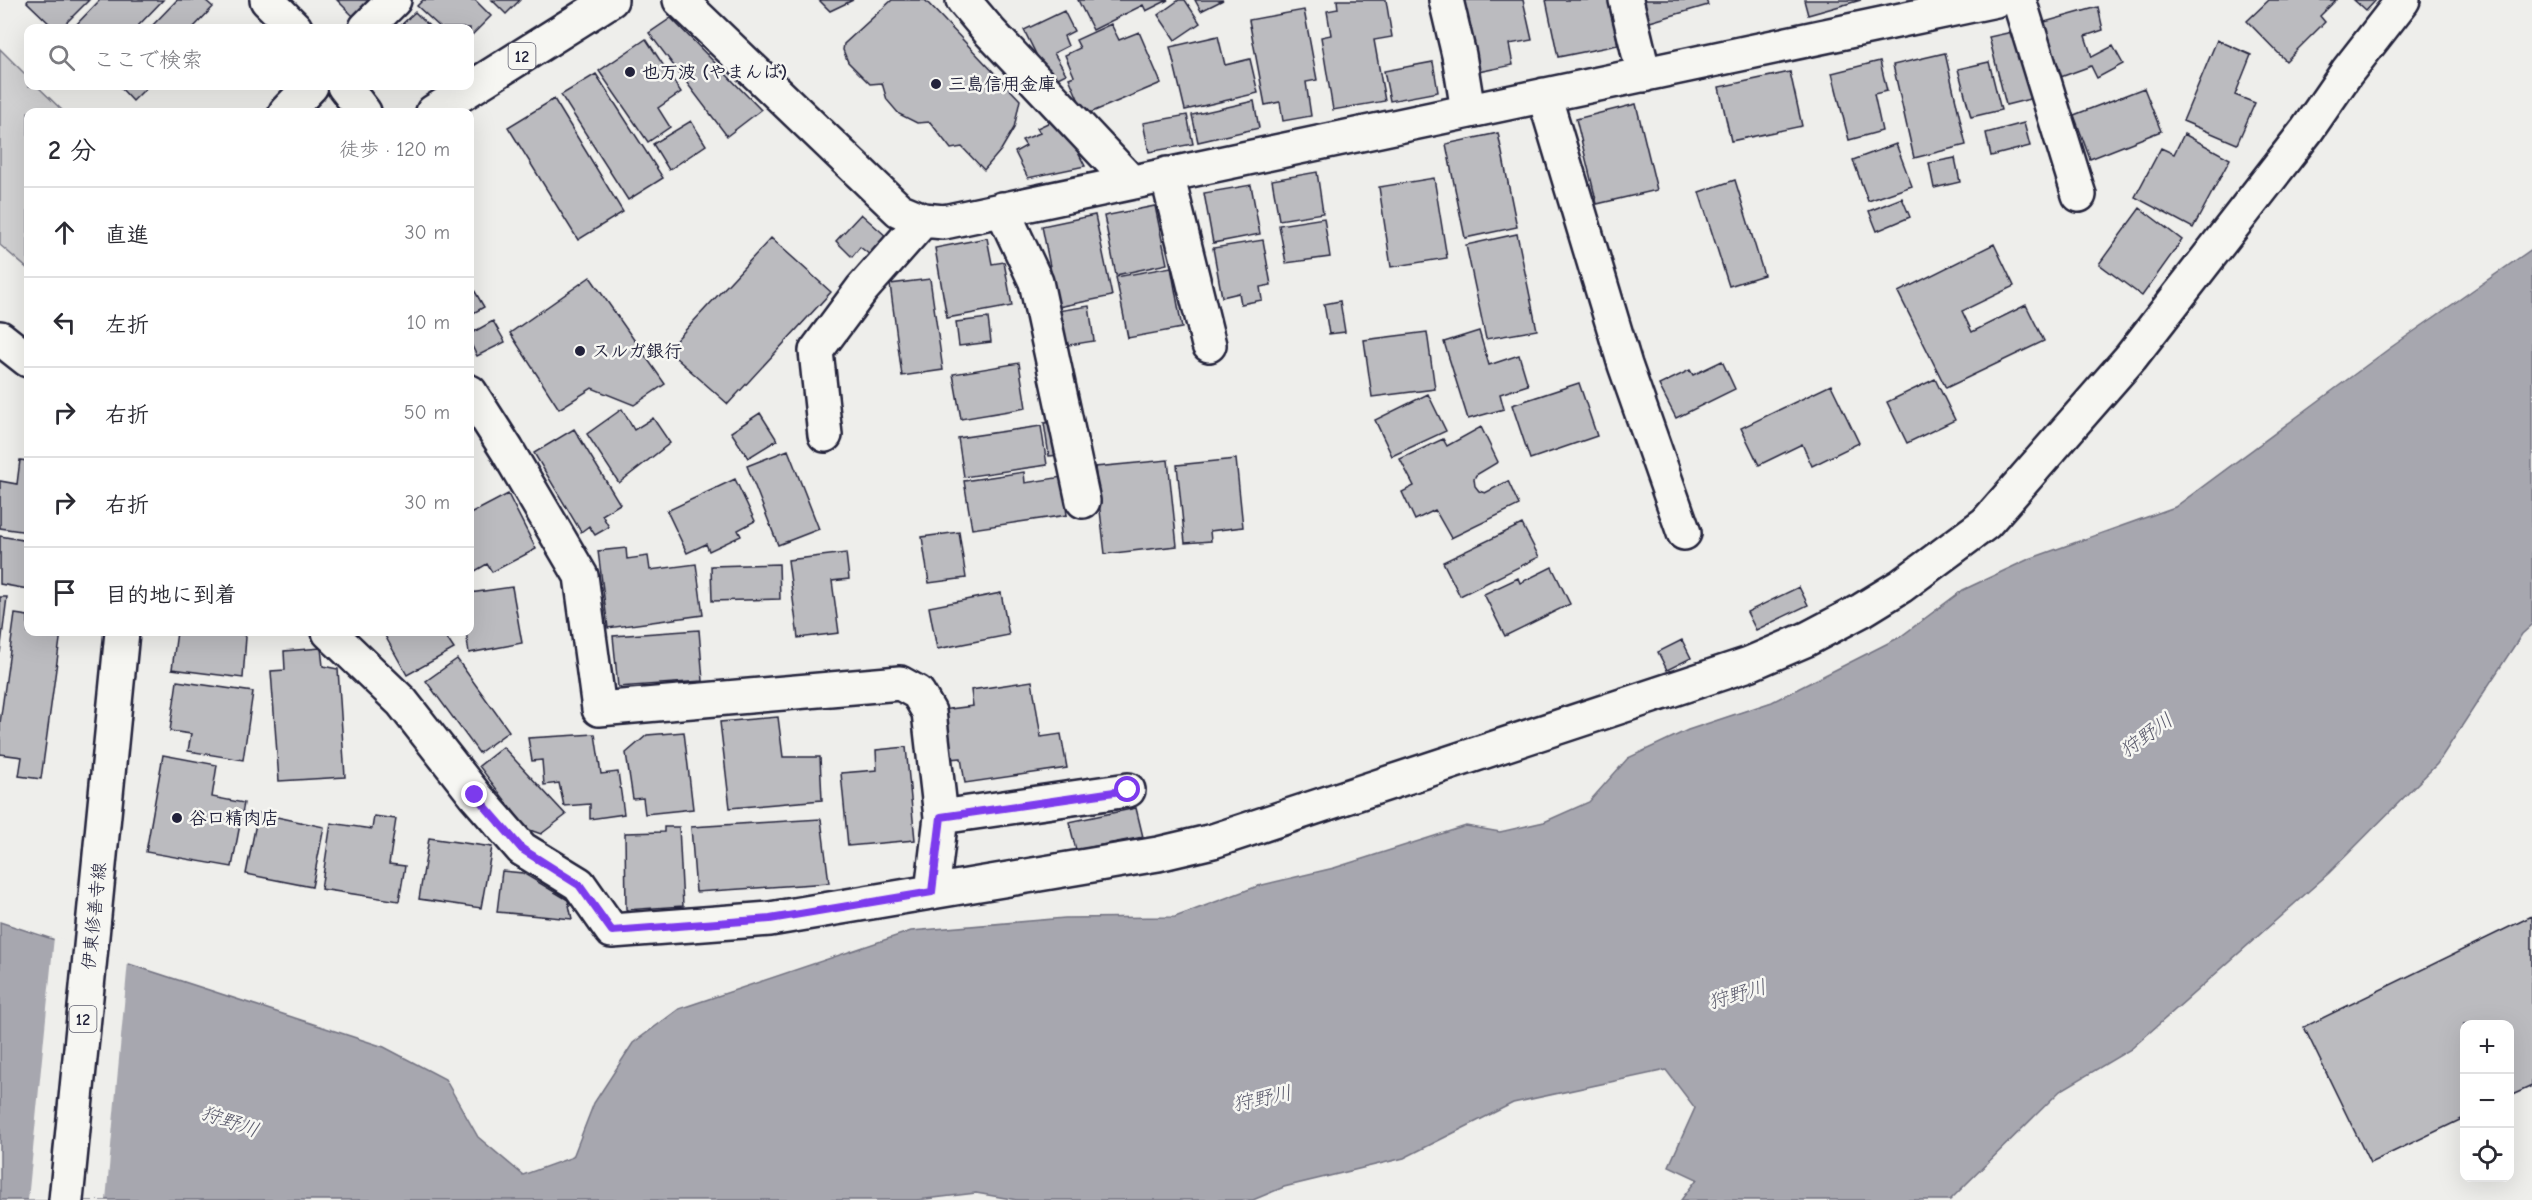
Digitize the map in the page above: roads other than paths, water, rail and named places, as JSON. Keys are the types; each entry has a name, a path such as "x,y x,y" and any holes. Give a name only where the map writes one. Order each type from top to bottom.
{"street":[{"path":"267,0 292,24"},
{"path":"370,24 394,0"},
{"name":"12","path":"474,86 611,0"},
{"path":"680,0 899,210 923,220 944,222 1996,0"},
{"path":"963,0 990,32 1131,182"},
{"path":"1446,0 1459,55 1468,111"},
{"path":"1626,0 1644,75"},
{"path":"2019,0 2079,195"},
{"path":"333,636 402,702 475,795 522,849 579,885 612,931 770,919 1158,854 1213,841 1749,664 1807,639 1881,598 1940,558 1986,523 2132,357 2307,130 2347,72 2403,0"},
{"path":"290,108 307,90"},
{"path":"347,90 361,108"},
{"name":"12","path":"439,108 468,90"},
{"path":"1544,95 1625,365 1684,533"},
{"path":"1167,174 1209,345"},
{"path":"1002,210 1036,282 1083,501"},
{"path":"825,435 816,351 862,288 923,220"},
{"path":"474,398 581,576 599,709 900,683 918,693 929,712 941,817 932,892"},
{"name":"伊東修善寺線","path":"66,1200 122,636"},
{"path":"941,817 1128,790"}],"water":[{"name":"狩野川","path":"2532,249 2532,625 2522,634 2437,764 2329,873 2131,1049 2060,1091 1950,1200 1681,1200 1697,1179 1669,1166 1695,1108 1666,1070 1513,1103 1404,1158 1284,1187 1253,1200 1017,1200 976,1193 917,1200 0,1200 0,922 384,1047 445,1079 478,1137 523,1175 573,1157 594,1103 633,1043 679,1009 911,931 1065,918 1175,917 1258,886 1334,868 1466,826 1500,832 1544,822 1589,802 1628,758 1688,730 1772,702 1900,637 1963,590 2029,559 2175,507 2390,348"}],"place":[{"name":"也万波 (やまんば)","path":"630,72"},
{"name":"三島信用金庫","path":"936,84"},
{"name":"スルガ銀行","path":"580,351"},
{"name":"谷口精肉店","path":"177,818"}]}
